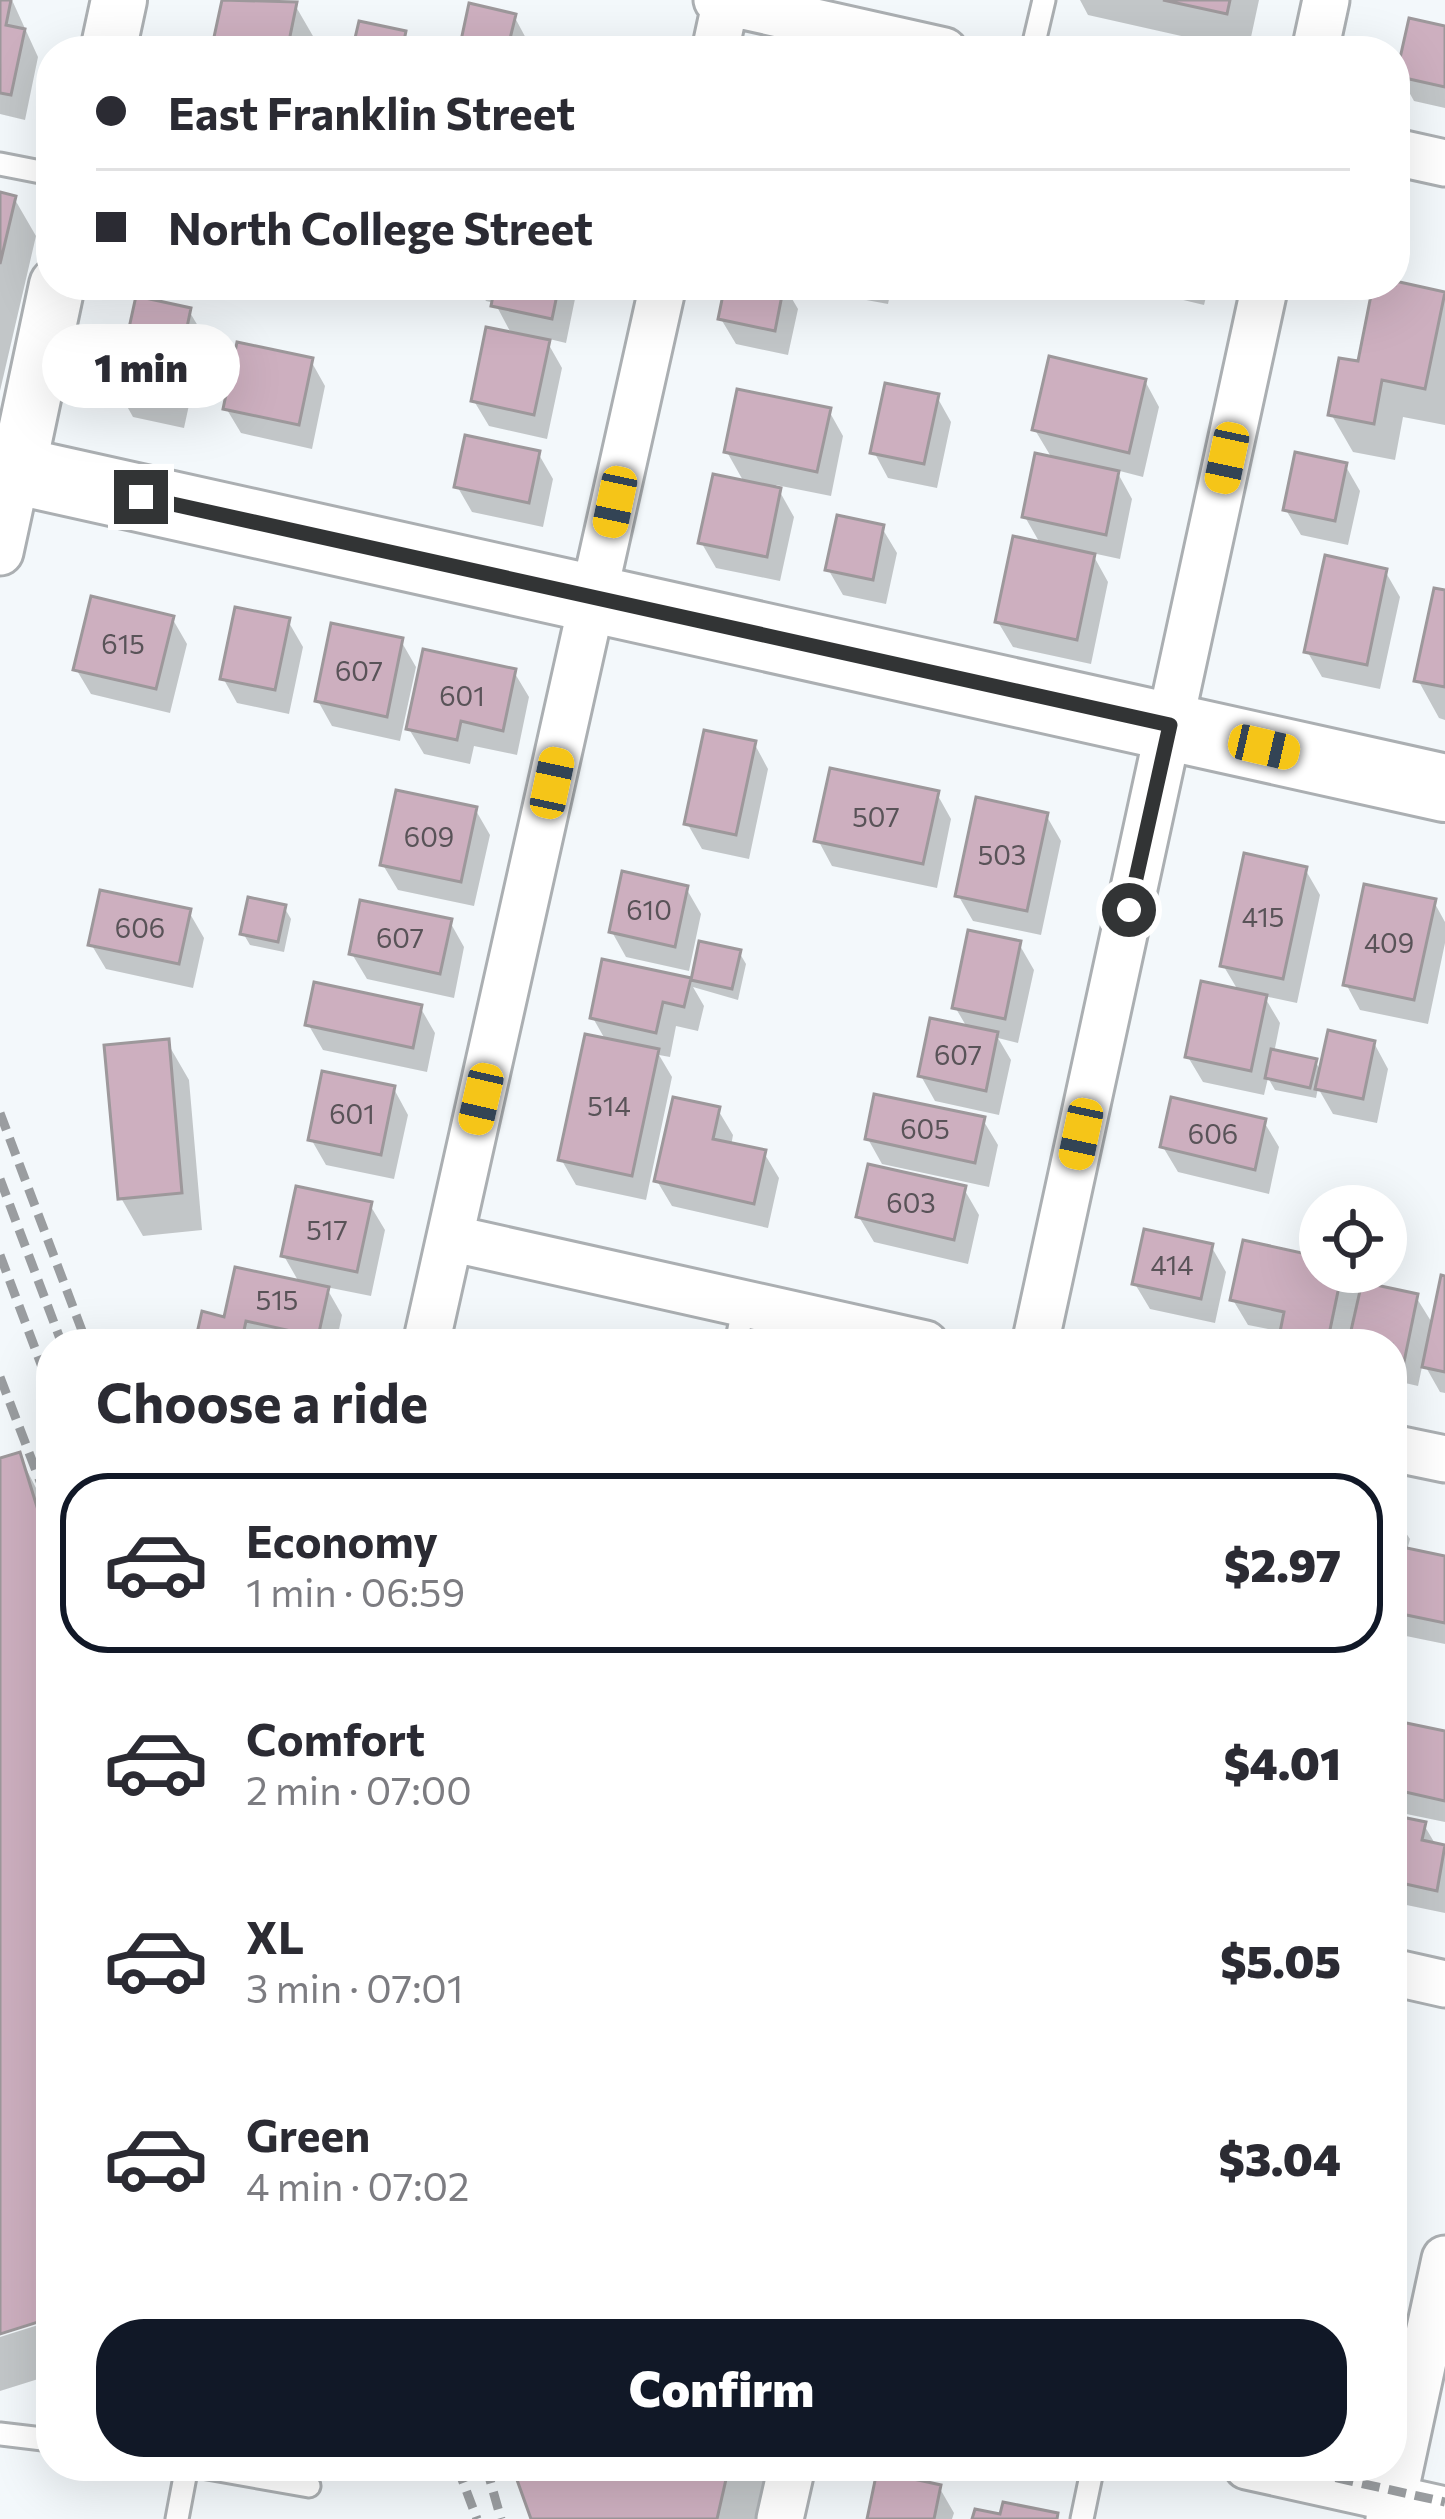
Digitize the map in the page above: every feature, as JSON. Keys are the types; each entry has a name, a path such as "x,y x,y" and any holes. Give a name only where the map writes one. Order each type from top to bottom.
{"main road":[{"path":"9,468 1445,788"}],"street":[{"path":"111,36 119,0"},
{"path":"1318,36 1326,0"},
{"path":"717,36 723,1 878,36"},
{"path":"1410,156 1445,164"},
{"path":"0,552 9,468 53,300"},
{"path":"429,1329 660,300"},
{"path":"1038,1329 1262,300"},
{"path":"450,1238 740,1324 786,1329"},
{"path":"1407,1451 1445,1460"},
{"path":"1407,1975 1445,1984"},
{"path":"1407,2435 1445,2259"},
{"path":"781,2519 789,2481"},
{"path":"1297,2481 1391,2509 1445,2510"}],"lane":[{"path":"1036,36 1044,0"},
{"path":"0,164 36,171"},
{"path":"0,2434 36,2438"},
{"path":"177,2519 184,2481"},
{"path":"281,2481 309,2486"},
{"path":"1082,2519 1090,2481"}],"building":[{"path":"0,0 11,0 6,25 25,29 11,95 0,93"},
{"path":"222,0 297,2 290,36 214,36"},
{"path":"1163,0 1230,0 1227,14"},
{"path":"469,3 516,14 511,36 462,36"},
{"path":"1409,18 1445,26 1445,87 1410,79 1410,36 1405,36"},
{"path":"359,21 406,31 405,36 356,36"},
{"path":"0,192 16,196 0,264"},
{"path":"1410,284 1445,292 1425,389 1382,380 1374,424 1328,415 1339,358 1358,361 1370,300 1410,300"},
{"path":"135,300 191,308 171,404 115,392"},
{"path":"492,300 556,300 552,319 491,306"},
{"path":"722,300 781,300 775,331 718,319"},
{"path":"486,327 550,340 534,415 471,401"},
{"path":"237,342 313,358 299,425 223,409"},
{"path":"1049,356 1146,379 1129,453 1032,430"},
{"path":"885,383 939,394 924,464 870,453"},
{"path":"737,389 831,408 817,472 724,452"},
{"path":"465,435 540,451 529,503 454,487"},
{"path":"1295,452 1347,463 1335,521 1283,510"},
{"path":"1035,453 1119,471 1106,535 1022,517"},
{"path":"713,474 781,488 767,557 698,543"},
{"path":"837,515 884,525 873,580 825,570"},
{"path":"1013,536 1095,554 1077,640 995,622"},
{"path":"1325,555 1387,569 1367,665 1304,652"},
{"path":"1434,588 1445,590 1445,687 1414,681"},
{"path":"91,596 174,616 156,689 73,670"},
{"path":"235,607 290,618 275,690 220,679"},
{"path":"331,623 403,638 387,717 315,701"},
{"path":"423,649 516,669 503,731 461,721 457,740 406,729"},
{"path":"704,730 756,741 736,835 684,824"},
{"path":"830,768 939,791 923,864 814,841"},
{"path":"396,790 477,807 461,882 380,865"},
{"path":"976,797 1048,813 1027,911 955,896"},
{"path":"1244,853 1307,867 1283,979 1220,966"},
{"path":"622,871 688,886 675,947 609,932"},
{"path":"1364,884 1436,899 1414,1000 1343,985"},
{"path":"100,890 191,909 179,964 88,945"},
{"path":"248,897 286,905 278,942 240,934"},
{"path":"360,900 452,919 440,974 349,954"},
{"path":"968,930 1021,941 1005,1019 952,1008"},
{"path":"699,941 741,950 732,989 691,980"},
{"path":"602,959 691,978 684,1007 663,1002 656,1033 590,1018"},
{"path":"1201,981 1267,995 1251,1071 1185,1057"},
{"path":"314,982 422,1005 413,1048 305,1025"},
{"path":"930,1018 998,1032 986,1091 918,1076"},
{"path":"1328,1030 1375,1041 1363,1099 1315,1089"},
{"path":"585,1034 659,1049 632,1176 558,1160"},
{"path":"169,1039 182,1193 118,1199 104,1045"},
{"path":"1271,1049 1317,1059 1310,1088 1265,1078"},
{"path":"322,1071 395,1086 381,1155 308,1140"},
{"path":"874,1094 985,1117 975,1163 865,1139"},
{"path":"673,1097 720,1107 713,1139 766,1150 754,1204 654,1181"},
{"path":"1171,1097 1266,1119 1255,1170 1160,1147"},
{"path":"868,1164 966,1186 954,1240 856,1217"},
{"path":"296,1186 372,1202 357,1272 281,1256"},
{"path":"1144,1229 1213,1244 1201,1299 1132,1284"},
{"path":"1243,1240 1299,1252 1299,1293 1338,1293 1330,1329 1281,1329 1284,1312 1230,1300"},
{"path":"235,1267 329,1287 320,1329 282,1329 246,1321 244,1329 198,1329 202,1311 224,1317"},
{"path":"1441,1275 1445,1276 1445,1372 1422,1367"},
{"path":"1360,1293 1418,1294 1407,1347 1407,1329 1351,1329"},
{"path":"20,1452 36,1504 36,2323 0,2334 0,1458"},
{"path":"1407,1548 1445,1556 1445,1623 1407,1615"},
{"path":"1407,1723 1445,1731 1445,1801 1407,1792"},
{"path":"1407,1818 1426,1822 1422,1840 1445,1845 1437,1891 1407,1884"},
{"path":"517,2481 726,2481 717,2519 531,2519"},
{"path":"875,2481 941,2485 934,2519 867,2519"},
{"path":"1003,2502 1058,2513 1057,2519 972,2519 975,2509 1000,2514"}],"railway":[{"path":"0,1113 81,1329"},
{"path":"0,1179 56,1329"},
{"path":"0,1255 36,1351"},
{"path":"0,1377 36,1471"},
{"path":"463,2481 477,2519"},
{"path":"490,2481 501,2519"},
{"path":"1350,2481 1445,2502"}],"route":[{"path":"141,497 1170,725 1129,910"}]}
